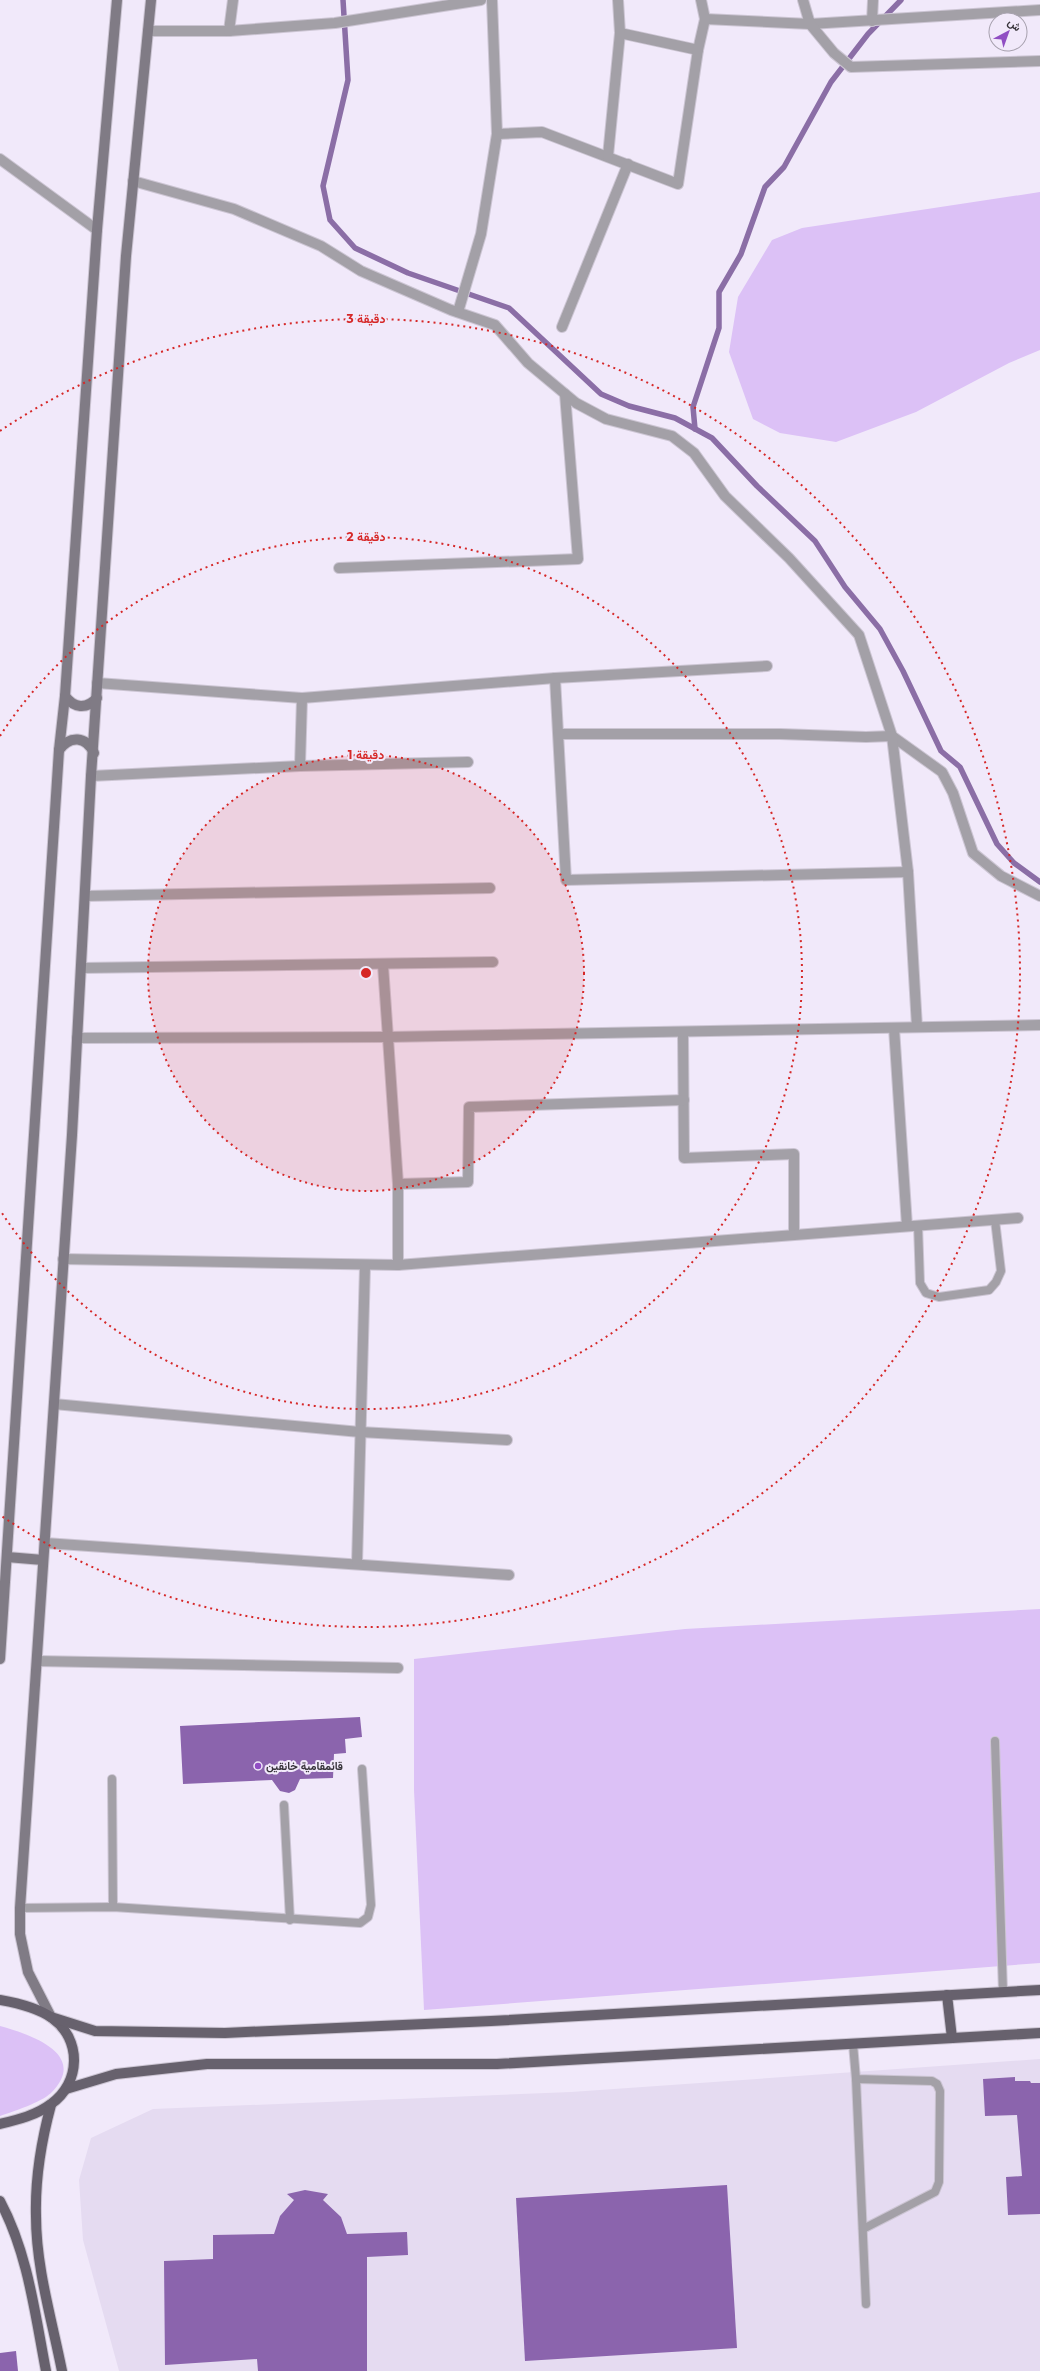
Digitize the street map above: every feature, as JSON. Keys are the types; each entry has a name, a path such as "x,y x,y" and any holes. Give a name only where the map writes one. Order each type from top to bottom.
{"main road":[{"path":"0,1658 59,750 65,696 97,230 117,0"},
{"path":"0,2124 30,2115 51,2105 66,2089 74,2067 72,2044 60,2025 51,2017 28,1972 20,1934 20,1908 54,1404 77,1038 91,776 94,753 97,684 126,256 150,0"},
{"path":"65,696 75,705 82,706 93,703 97,698"},
{"path":"59,750 70,740 78,739 91,746 94,753"},
{"path":"7,1557 43,1560"},
{"path":"0,2000 27,2007 51,2017 95,2031 225,2034 491,2021 1040,1990"},
{"path":"947,1995 952,2038"},
{"path":"66,2089 116,2074 207,2064 497,2064 1040,2033"},
{"path":"51,2105 42,2141 37,2179 36,2216 39,2254 62,2371"},
{"path":"0,2201 20,2249 31,2294 46,2371"}],"street":[{"path":"229,31 233,0"},
{"path":"148,31 229,31 335,23 356,21 481,0"},
{"path":"459,309 482,234 497,134 492,0"},
{"path":"608,156 620,33 618,0"},
{"path":"497,134 542,132 678,184 698,50 705,19 701,0"},
{"path":"803,0 810,24 834,53 851,67 1040,61"},
{"path":"872,21 873,0"},
{"path":"705,19 810,24 1040,10"},
{"path":"620,33 698,50"},
{"path":"0,159 97,230"},
{"path":"562,327 628,164"},
{"path":"133,181 234,209 321,246 361,272 459,309 495,325 528,363 576,403 606,419 672,436 694,453 725,496 789,558 859,635 892,736 908,872 917,1027"},
{"path":"338,568 578,559 565,394"},
{"path":"97,684 302,698 554,678 767,666"},
{"path":"554,678 559,734 566,880 908,872"},
{"path":"300,766 302,698"},
{"path":"559,734 780,734 866,737 892,736 942,772 953,793 973,853 1001,876 1040,896"},
{"path":"91,776 300,766 468,762"},
{"path":"85,896 490,888"},
{"path":"81,968 383,965 493,962"},
{"path":"383,965 398,1184 398,1265"},
{"path":"77,1038 387,1037 1040,1025"},
{"path":"894,1028 907,1226"},
{"path":"683,1032 684,1158 794,1154 794,1234"},
{"path":"398,1184 468,1182 469,1107 684,1100"},
{"path":"63,1259 365,1266 398,1265 1018,1218"},
{"path":"357,1564 365,1266"},
{"path":"54,1404 360,1432 507,1440"},
{"path":"45,1543 509,1575"},
{"path":"37,1661 398,1668"}],"lane":[{"path":"918,1225 920,1283 926,1293 939,1297 989,1290 996,1282 1001,1271 995,1220"},
{"path":"994,1741 1003,1992"},
{"path":"20,1908 113,1908 290,1920 360,1923 368,1917 371,1905 362,1769"},
{"path":"112,1780 113,1908"},
{"path":"284,1805 290,1920"},
{"path":"853,2044 856,2079 866,2304"},
{"path":"856,2079 932,2081 937,2084 940,2091 939,2182 935,2192 863,2229"}],"shaded area":[{"path":"1040,192 1040,350 1009,363 916,412 836,442 780,433 753,419 729,352 738,297 772,240 802,228"},
{"path":"1040,1609 1040,1963 424,2010 414,1790 414,1659 685,1629"},
{"path":"0,2026 26,2034 39,2040 51,2048 60,2057 64,2067 61,2079 51,2093 46,2097 0,2116"},
{"path":"1040,2059 1040,2371 119,2371 83,2240 79,2180 91,2138 153,2109 571,2092"}],"building":[{"name":"قائمقامية خانقين","path":"360,1717 362,1737 345,1739 346,1753 334,1754 333,1778 300,1779 295,1790 289,1793 280,1791 272,1780 183,1784 180,1726"},
{"path":"1015,2077 1015,2081 1040,2083 1040,2214 1008,2215 1006,2177 1022,2176 1017,2115 985,2116 983,2079"},
{"path":"727,2185 737,2348 525,2361 516,2198"},
{"path":"305,2190 328,2194 323,2200 341,2217 347,2234 407,2232 408,2255 367,2257 367,2371 258,2371 257,2359 165,2365 164,2261 213,2259 213,2235 274,2234 280,2216 294,2200 287,2194"},
{"path":"16,2351 18,2371 0,2371 0,2353"}],"waterway":[{"path":"343,0 348,80 323,186 330,220 355,248 408,273 509,308 601,394 629,406 675,418 712,438 757,486 815,541 845,587 880,629 903,671 941,751 960,767 997,844 1014,863 1040,882"},
{"path":"695,429 693,407 719,328 719,292 741,254 765,187 784,167 831,82 868,34 901,0"}],"place":[{"name":"قائمقامية خانقين","path":"258,1766"}]}
